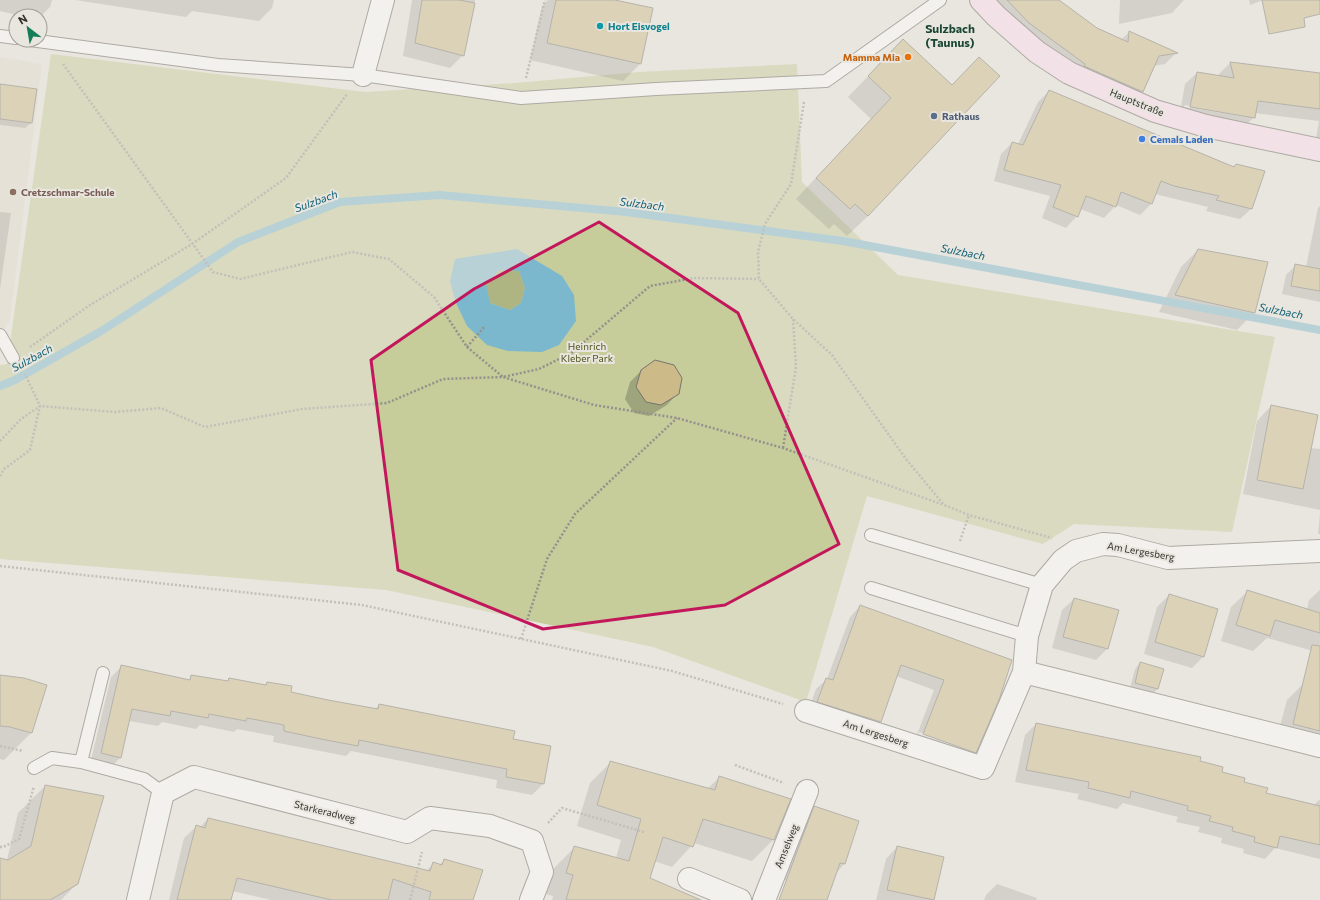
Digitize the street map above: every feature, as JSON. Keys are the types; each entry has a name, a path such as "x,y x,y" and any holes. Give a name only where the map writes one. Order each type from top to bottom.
{"street":[{"path":"363,75 383,0"},
{"name":"Hauptstraße","path":"981,0 996,16 1037,52 1069,73 1155,111 1206,126 1320,150"},
{"name":"Am Lergesberg","path":"806,711 983,768 1024,672 1027,636 1042,585 1063,560 1076,551 1103,544 1118,545 1168,558 1320,551"},
{"path":"1024,672 1320,746"},
{"name":"Starkeradweg","path":"163,793 194,777 407,832 430,818"},
{"name":"Amselweg","path":"764,900 807,791"},
{"path":"138,900 163,793"},
{"path":"430,818 490,826 532,841 542,872 532,900"},
{"path":"689,879 740,900"}],"lane":[{"path":"48,42 218,66 363,75 521,98 656,89 826,81 940,0"},
{"path":"0,335 17,363"},
{"path":"871,535 1042,585"},
{"path":"871,588 1027,636"},
{"path":"81,762 103,673"},
{"path":"35,774 52,758 81,762 144,779 163,793"}],"path":[{"path":"521,98 545,0"},
{"path":"48,43 213,272 240,279 352,252 389,259 434,297 467,347 503,377 594,405 677,418 783,448 969,515 1065,541 1076,551"},
{"path":"0,476 4,469 30,450 40,406 31,383 17,363 90,305 192,244 286,178 343,98 363,75"},
{"path":"807,82 791,184 765,224 758,252 759,279 793,320 832,355 906,459 944,505"},
{"path":"0,441 21,419 40,406 114,412 161,408 205,427 302,408 387,403 442,379 503,377 539,369 571,353 650,286 694,278 759,279"},
{"path":"783,448 796,367 793,320"},
{"path":"467,347 485,326"},
{"path":"521,639 547,559 575,514 677,418"},
{"path":"954,560 969,515"},
{"path":"0,566 362,605 672,671 806,711"},
{"path":"735,765 807,791"},
{"path":"0,846 4,847 19,839 35,774"},
{"path":"532,841 562,808 644,832"},
{"path":"410,900 430,818"}],"highlighted area":[{"path":"599,222 738,313 839,544 725,605 543,629 398,570 371,360 474,289"}],"shaded area":[{"name":"Cretzschmar-Schule","path":"0,57 42,64 10,320 0,335"}],"green space":[{"name":"Heinrich Kleber Park","path":"51,54 365,92 515,83 639,72 797,64 802,182 898,275 1275,337 1232,532 1074,524 1043,544 867,496 806,702 653,647 386,590 0,559 0,365 7,364"},
{"path":"499,270 519,271 525,288 521,303 510,310 490,303 485,284"}],"water":[{"path":"517,249 562,276 574,295 576,321 559,345 542,352 508,351 487,345 467,326 456,303 450,281 455,259","holes":["499,270 519,271 525,288 521,303 510,310 490,303 486,284"]}],"building":[{"path":"422,0 459,0 475,3 464,56 415,43"},
{"name":"Hort Eisvogel","path":"556,0 615,0 653,8 641,64 547,43"},
{"path":"1007,0 1059,0 1097,28 1128,42 1129,31 1178,53 1159,56 1143,92 1084,66 1085,64 1029,23"},
{"path":"1262,0 1320,0 1320,14 1304,18 1305,27 1269,34"},
{"path":"903,39 952,85 979,57 1000,76 868,216 855,204 850,209 816,178 891,98 868,76"},
{"path":"1230,62 1320,73 1320,109 1258,101 1255,118 1190,107 1197,72 1234,78"},
{"path":"0,84 37,89 32,123 0,119"},
{"path":"1049,90 1234,167 1236,164 1265,171 1252,209 1216,200 1219,196 1174,186 1161,181 1152,204 1121,192 1116,207 1086,196 1078,217 1053,207 1061,185 1004,170 1012,142 1023,145"},
{"path":"1198,249 1268,262 1255,313 1175,295"},
{"path":"1295,264 1320,269 1320,291 1291,286"},
{"path":"655,360 674,365 682,378 679,394 661,405 646,402 636,387 641,370"},
{"path":"1271,405 1318,415 1303,489 1257,480"},
{"path":"1247,590 1320,613 1320,633 1275,620 1270,636 1236,625"},
{"path":"1169,594 1218,609 1204,657 1155,642"},
{"path":"1074,598 1119,610 1108,649 1063,637"},
{"path":"860,605 1012,660 999,700 976,753 923,734 944,680 901,665 881,722 817,702 826,678 833,680"},
{"path":"1312,645 1320,646 1320,731 1293,724"},
{"path":"1140,662 1164,669 1158,689 1135,683"},
{"path":"121,665 190,680 191,675 228,681 229,678 266,685 267,682 292,686 291,692 328,700 378,709 379,704 515,731 513,739 551,746 544,784 506,777 507,769 359,740 358,746 321,739 284,731 284,725 247,718 246,721 209,714 208,718 171,711 170,716 132,709 121,758 101,753"},
{"path":"0,675 24,678 47,685 32,733 0,726"},
{"path":"1036,723 1201,757 1200,761 1223,767 1222,772 1245,778 1244,782 1268,788 1266,793 1320,806 1320,845 1280,836 1277,848 1254,842 1255,837 1232,831 1233,827 1209,821 1211,816 1187,810 1188,806 1131,791 1130,798 1088,788 1089,782 1026,770"},
{"path":"610,761 715,790 719,776 791,799 774,840 703,819 693,847 663,837 650,878 701,900 566,900 573,875 566,873 574,846 629,861 641,819 597,805"},
{"path":"45,785 104,796 78,884 50,900 0,900 0,858 8,860 31,846"},
{"path":"814,806 859,821 845,864 840,863 827,900 779,900"},
{"path":"208,818 430,871 433,862 442,865 444,859 483,870 473,900 429,900 431,892 393,879 388,900 332,900 237,878 231,900 177,900 196,825 205,828"},
{"path":"897,846 944,857 934,900 887,890"}],"waterway":[{"name":"Sulzbach","path":"0,386 15,380 103,330 238,242 340,202 440,195 626,212 843,241 1320,330"}],"place":[{"name":"Hort Eisvogel","path":"600,26"},
{"name":"Mamma Mia","path":"908,57"},
{"name":"Rathaus","path":"934,116"},
{"name":"Cemals Laden","path":"1142,139"},
{"name":"Cretzschmar-Schule","path":"13,192"}],"district":[{"name":"Sulzbach (Taunus)","path":"950,36"}]}
